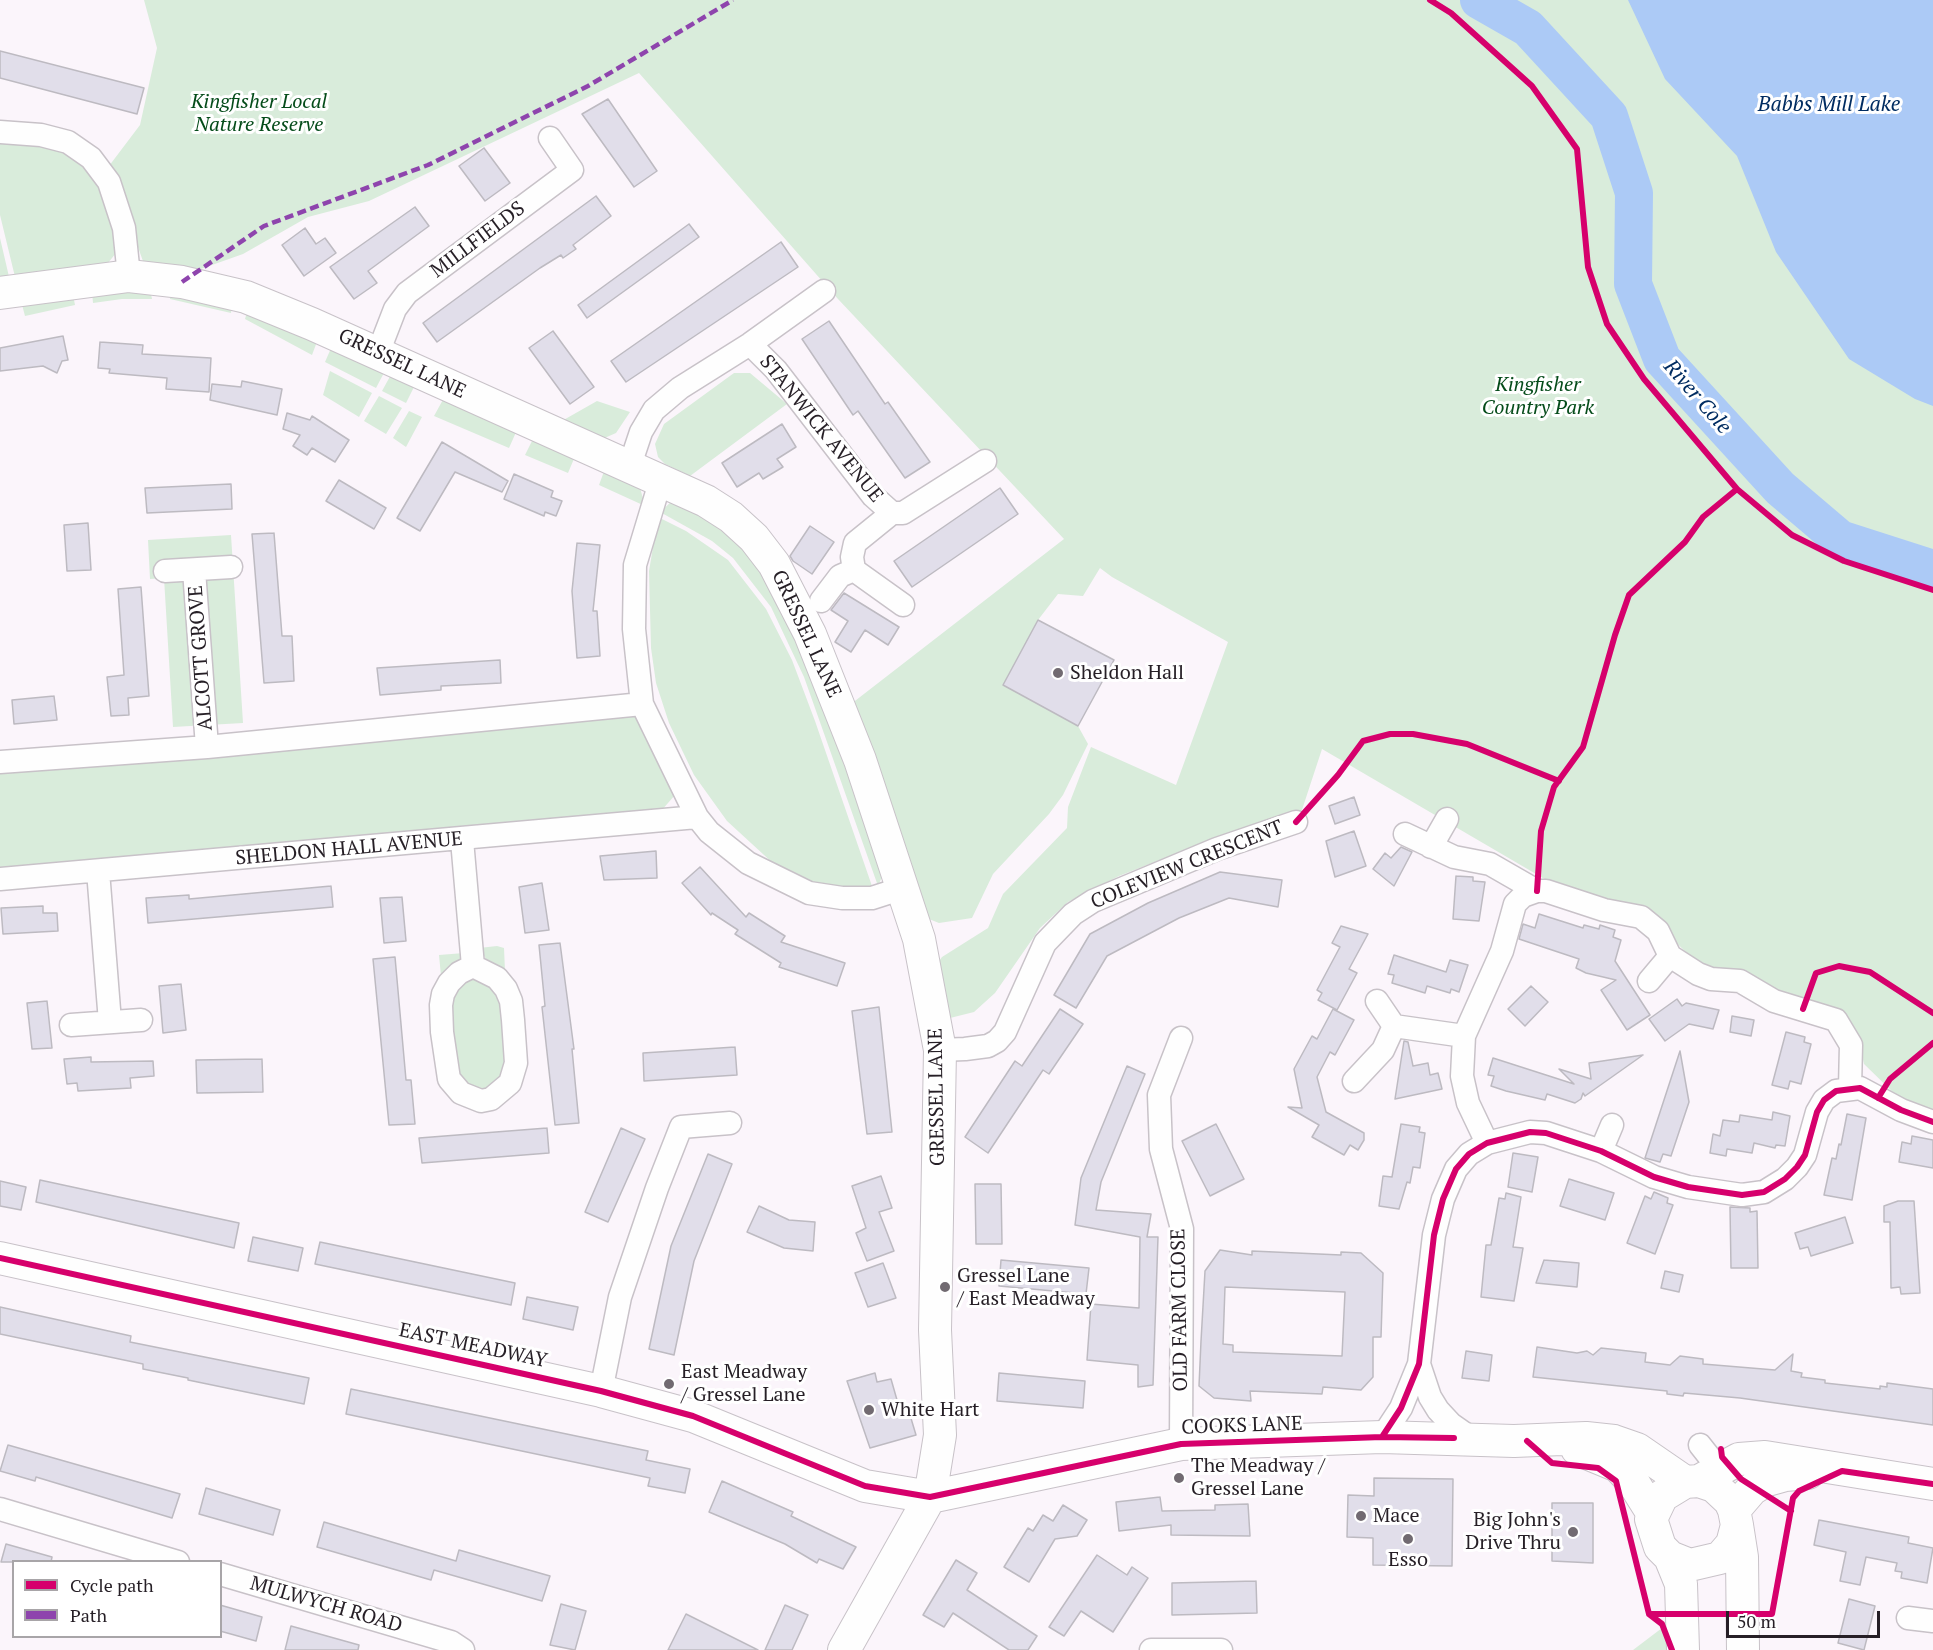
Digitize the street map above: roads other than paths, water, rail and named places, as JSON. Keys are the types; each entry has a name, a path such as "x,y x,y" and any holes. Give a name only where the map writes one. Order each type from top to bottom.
{"street":[{"path":"0,132 41,135 68,142 91,158 109,182 123,228 129,276"},
{"name":"MILLFIELDS","path":"378,353 395,309 407,293 572,170 550,138"},
{"name":"GRESSEL LANE","path":"0,293 129,276 182,282 246,297 661,479 731,517 754,538 774,564 815,645 860,760 919,939 940,1050 936,1330 940,1435 930,1497"},
{"path":"630,465 641,432 654,410 680,388 750,344 824,291"},
{"name":"STANWICK AVENUE","path":"750,344 776,370 873,496 892,513 903,513 985,461"},
{"path":"661,479 635,565 634,629 642,704 697,818 709,831 748,863 809,893 842,898 872,898 903,888"},
{"path":"892,513 855,543 852,557 854,570 903,605"},
{"path":"165,571 231,567"},
{"name":"ALCOTT GROVE","path":"194,570 207,747"},
{"path":"821,601 840,576 854,570"},
{"path":"0,762 207,747 642,704"},
{"name":"SHELDON HALL AVENUE","path":"0,879 697,818"},
{"path":"1431,847 1447,819"},
{"name":"COLEVIEW CRESCENT","path":"940,1050 988,1046 997,1041 1005,1032 1046,943 1055,931 1093,901 1217,849 1296,822"},
{"path":"1405,834 1454,857 1490,864 1537,891"},
{"path":"462,840 473,966"},
{"path":"98,871 110,1022"},
{"path":"1487,1143 1468,1103 1462,1076 1464,1036 1502,951 1515,904 1523,896 1537,891 1546,891 1604,910 1641,917 1658,932 1670,956 1698,974 1711,979 1740,981 1774,1001 1836,1020 1851,1045 1850,1088"},
{"path":"1649,981 1670,956"},
{"path":"473,966 497,978 506,989 511,1001 516,1064 510,1083 491,1099 481,1101 461,1093 449,1079 442,1032 443,994 454,978 473,966"},
{"path":"1377,1001 1394,1026 1464,1036"},
{"path":"72,1025 141,1020"},
{"path":"1354,1081 1383,1050 1394,1026"},
{"name":"OLD FARM CLOSE","path":"1181,1038 1160,1095 1161,1149 1182,1229 1181,1444"},
{"path":"1382,1437 1401,1408 1419,1364 1434,1235 1443,1199 1456,1169 1469,1154 1487,1143 1530,1132 1546,1133 1601,1151 1654,1177 1688,1187 1742,1195 1764,1192 1785,1179 1797,1167 1804,1155 1817,1112 1824,1100 1836,1091 1860,1088 1900,1110 1933,1122"},
{"path":"601,1391 620,1298 657,1188 681,1127 730,1123"},
{"path":"1601,1151 1612,1125"},
{"name":"EAST MEADWAY","path":"0,1258 601,1391 693,1416 865,1486 930,1497"},
{"path":"1419,1364 1430,1397 1438,1410 1451,1424 1471,1438"},
{"name":"COOKS LANE","path":"930,1497 1181,1444 1382,1437 1544,1441 1586,1438 1614,1441 1701,1469 1719,1490 1736,1517"},
{"name":"COOKS LANE","path":"1544,1441 1588,1452 1618,1466 1633,1482 1653,1514 1655,1539 1670,1557 1681,1584 1683,1650"},
{"path":"1653,1514 1662,1496 1701,1469 1739,1459 1765,1457 1933,1484"},
{"path":"1670,1557 1690,1565 1720,1558 1732,1544 1736,1517 1752,1489 1767,1480 1785,1475 1842,1471"},
{"path":"844,1650 930,1497"},
{"path":"0,1509 171,1560"},
{"path":"1736,1517 1742,1557 1743,1650"},
{"name":"MULWYCH ROAD","path":"222,1575 451,1642 463,1650"},
{"path":"1908,1618 1933,1622"},
{"path":"1151,1650 1221,1650"}],"water":[{"name":"Babbs Mill Lake","path":"1628,0 1933,0 1933,406 1915,399 1849,359 1776,252 1737,156 1665,79"}],"waterway":[{"name":"River Cole","path":"1479,0 1528,28 1609,116 1634,193 1633,284 1662,359 1780,488 1840,539 1933,569"}],"place":[{"name":"Sheldon Hall","path":"1058,673"},
{"name":"Gressel Lane / East Meadway","path":"945,1287"},
{"name":"East Meadway / Gressel Lane","path":"669,1384"},
{"name":"White Hart","path":"869,1410"},
{"name":"The Meadway / Gressel Lane","path":"1179,1478"},
{"name":"Mace","path":"1361,1516"},
{"name":"Big John's Drive Thru","path":"1573,1532"},
{"name":"Esso","path":"1408,1539"}],"park label":[{"name":"Kingfisher Local Nature Reserve","path":"259,114"},
{"name":"Kingfisher Country Park","path":"1538,396"}]}
